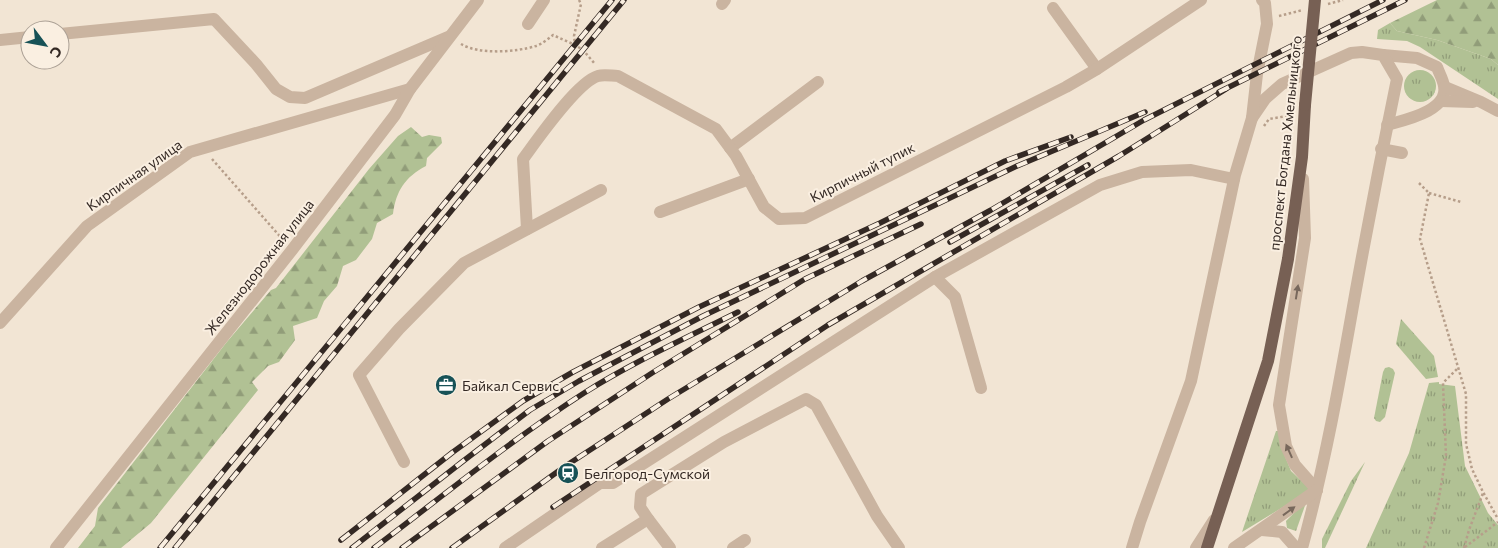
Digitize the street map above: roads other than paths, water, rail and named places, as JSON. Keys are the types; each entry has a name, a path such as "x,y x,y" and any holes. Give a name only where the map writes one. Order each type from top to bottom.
{"main road":[{"name":"проспект Богдана Хмельницкого","path":"1207,548 1268,361 1288,258 1302,156 1315,0"}],"street":[{"name":"Железнодорожная улица","path":"56,548 292,250 395,115 410,89 478,0"},
{"path":"528,24 544,0"},
{"name":"Кирпичный тупик","path":"528,229 523,159 577,92 589,80 600,76 618,76 716,129 736,156 764,207 779,219 805,218 1066,88 1201,0"},
{"path":"1132,548 1192,381 1234,179 1252,118 1257,74 1267,24 1265,3 1262,0"},
{"path":"1053,8 1097,69"},
{"path":"70,33 214,19 256,64 276,89 290,97 305,98 450,36"},
{"path":"0,40 20,38"},
{"path":"1252,118 1265,99 1282,84 1351,53 1362,52 1417,58 1437,67 1445,88 1441,101 1424,114 1387,125"},
{"path":"1302,548 1333,422 1381,149 1396,79 1383,55"},
{"path":"730,148 818,82"},
{"path":"1445,88 1498,111"},
{"name":"Кирпичная улица","path":"0,323 87,226 190,152 410,89"},
{"path":"1441,101 1481,102"},
{"path":"1381,149 1402,153"},
{"path":"1302,156 1305,238 1279,405 1286,446 1295,465 1317,490"},
{"path":"506,548 600,483 613,483 935,276 1100,186 1142,172 1192,170 1234,179"},
{"path":"660,212 749,179"},
{"path":"404,462 359,375 399,330 464,263 601,190"},
{"path":"935,276 955,297 981,388"},
{"path":"670,548 640,507 641,494 724,442 806,399 816,405 877,516 899,548"},
{"path":"1234,548 1317,490"},
{"path":"1196,548 1219,512"},
{"path":"602,548 648,519"},
{"path":"1262,530 1282,532 1296,548"},
{"path":"733,548 745,540"}],"railway":[{"path":"160,548 612,0"},
{"path":"175,548 624,0"},
{"path":"452,548 564,467 668,399 862,281 991,210 1144,120 1383,0"},
{"path":"1219,92 1405,0"},
{"path":"553,507 828,325 1119,156 1226,89"},
{"path":"352,548 530,410 579,381 703,316 1017,166 1145,112"},
{"path":"341,540 453,452 523,401 573,372 699,307 880,223 1005,161 1071,137"},
{"path":"950,242 1088,165"},
{"path":"402,548 548,441 652,373 805,279 921,224"},
{"path":"374,548 504,449 584,393 641,361 738,312"}],"place":[{"name":"Байкал Сервис","path":"446,385"},
{"name":"Белгород-Сумской","path":"568,473"}]}
